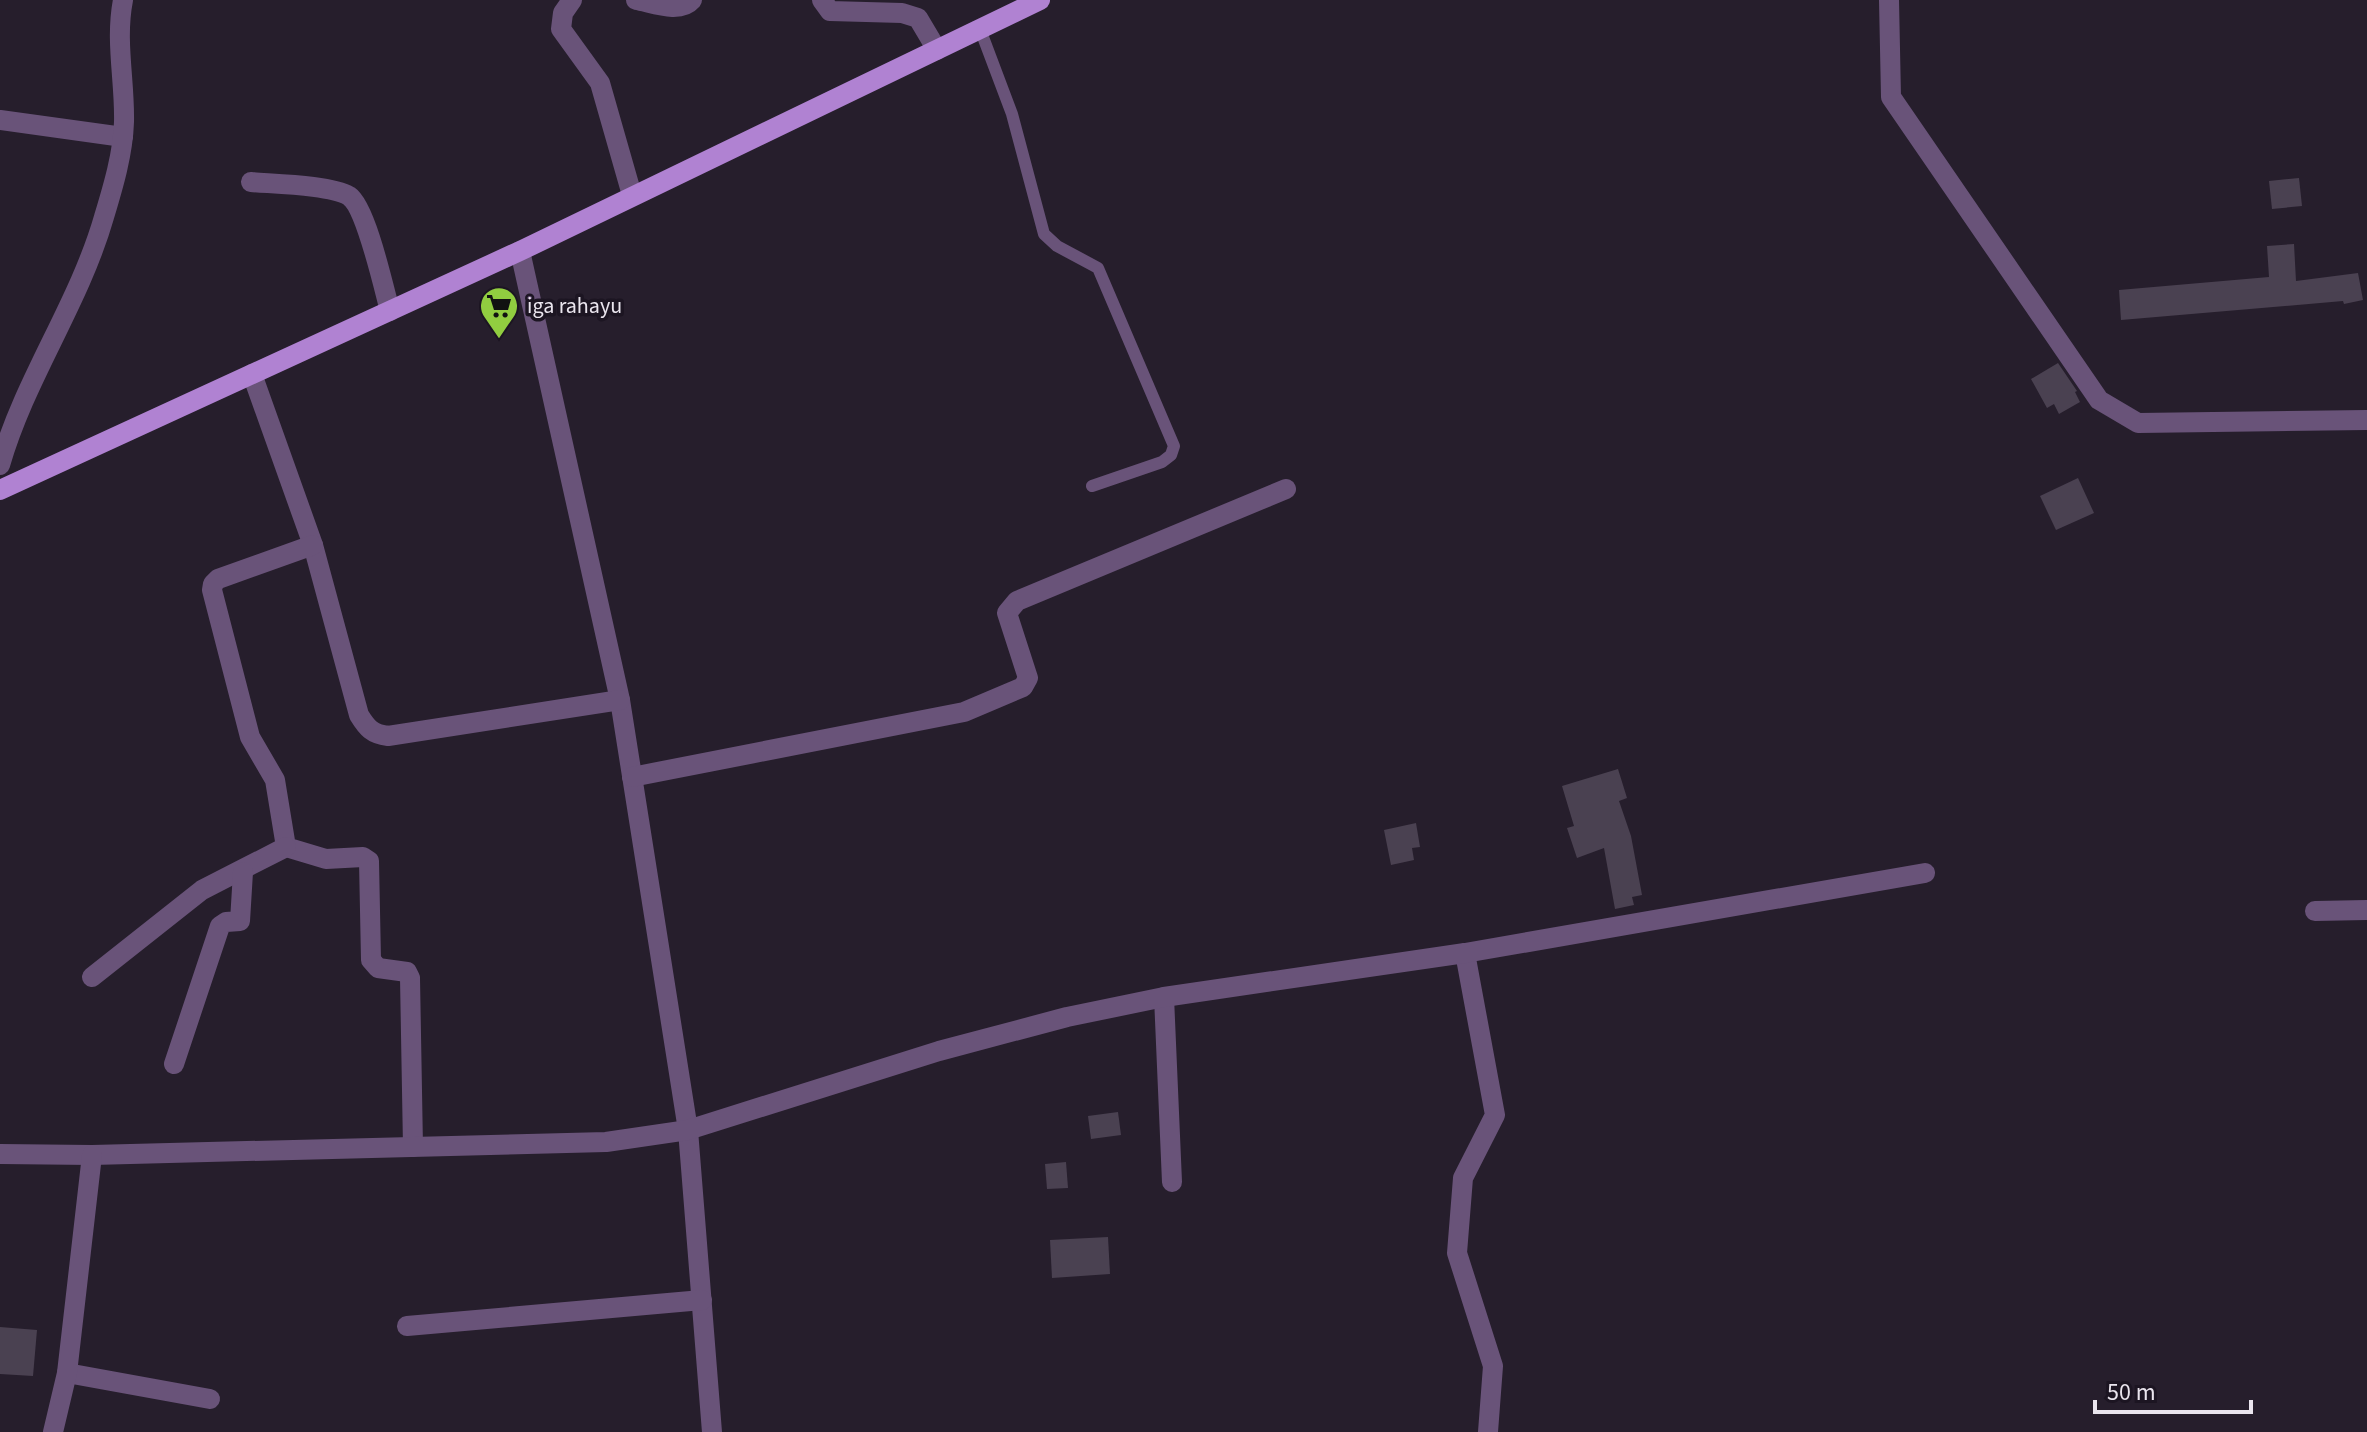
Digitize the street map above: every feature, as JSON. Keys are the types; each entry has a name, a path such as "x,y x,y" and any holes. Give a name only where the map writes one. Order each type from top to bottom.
{"main road":[{"path":"0,490 520,251 1040,0"}],"street":[{"path":"0,465 16,413 78,290 104,219 123,137 119,43 123,0"},
{"path":"572,0 563,13 561,29 600,83 632,195"},
{"path":"636,0 679,8 692,0"},
{"path":"822,0 830,11 902,13 918,18 937,50"},
{"path":"1889,0 1891,97 2099,400 2138,423 2367,420"},
{"path":"0,120 123,137"},
{"path":"251,182 337,191 354,201 362,217 390,311"},
{"path":"520,251 620,700 688,1130 712,1432"},
{"path":"252,374 313,545 359,715 367,728 375,734 388,736 620,700"},
{"path":"632,777 964,712 1023,687 1028,678 1007,613 1017,601 1286,489"},
{"path":"286,847 275,780 250,737 212,586 218,579 313,545"},
{"path":"92,977 202,890 243,872 286,847 326,859 363,857 369,861 371,960 378,968 407,972 410,978 413,1147"},
{"path":"174,1064 220,926 226,922 240,921 243,872"},
{"path":"0,1154 92,1155 606,1142 688,1130 939,1051 1067,1017 1164,997 1465,953 1925,873"},
{"path":"2315,911 2367,910"},
{"path":"1465,953 1495,1115 1463,1178 1457,1253 1493,1366 1488,1432"},
{"path":"1164,997 1172,1182"},
{"path":"53,1432 67,1373 92,1155"},
{"path":"407,1326 702,1300"},
{"path":"67,1373 210,1399"}],"lane":[{"path":"980,29 1012,114 1044,234 1057,246 1098,268 1174,446 1171,455 1162,462 1092,486"}],"building":[{"path":"2299,178 2302,206 2272,209 2269,181"},
{"path":"2294,244 2296,281 2358,273 2363,300 2344,304 2343,301 2121,320 2119,290 2269,277 2267,246"},
{"path":"2058,363 2077,391 2080,402 2059,414 2054,404 2047,408 2031,379"},
{"path":"2078,478 2094,513 2056,530 2040,496"},
{"path":"1618,769 1627,798 1619,801 1631,836 1642,895 1632,897 1634,905 1615,909 1604,848 1577,858 1567,828 1574,826 1562,786"},
{"path":"1416,823 1420,847 1412,848 1414,860 1391,865 1384,830"},
{"path":"1118,1112 1121,1135 1091,1139 1088,1116"},
{"path":"1066,1162 1068,1188 1047,1189 1045,1164"},
{"path":"1108,1237 1110,1274 1052,1278 1050,1240"},
{"path":"0,1327 37,1330 33,1376 0,1374"}],"place":[{"name":"iga rahayu","path":"499,340"}]}
